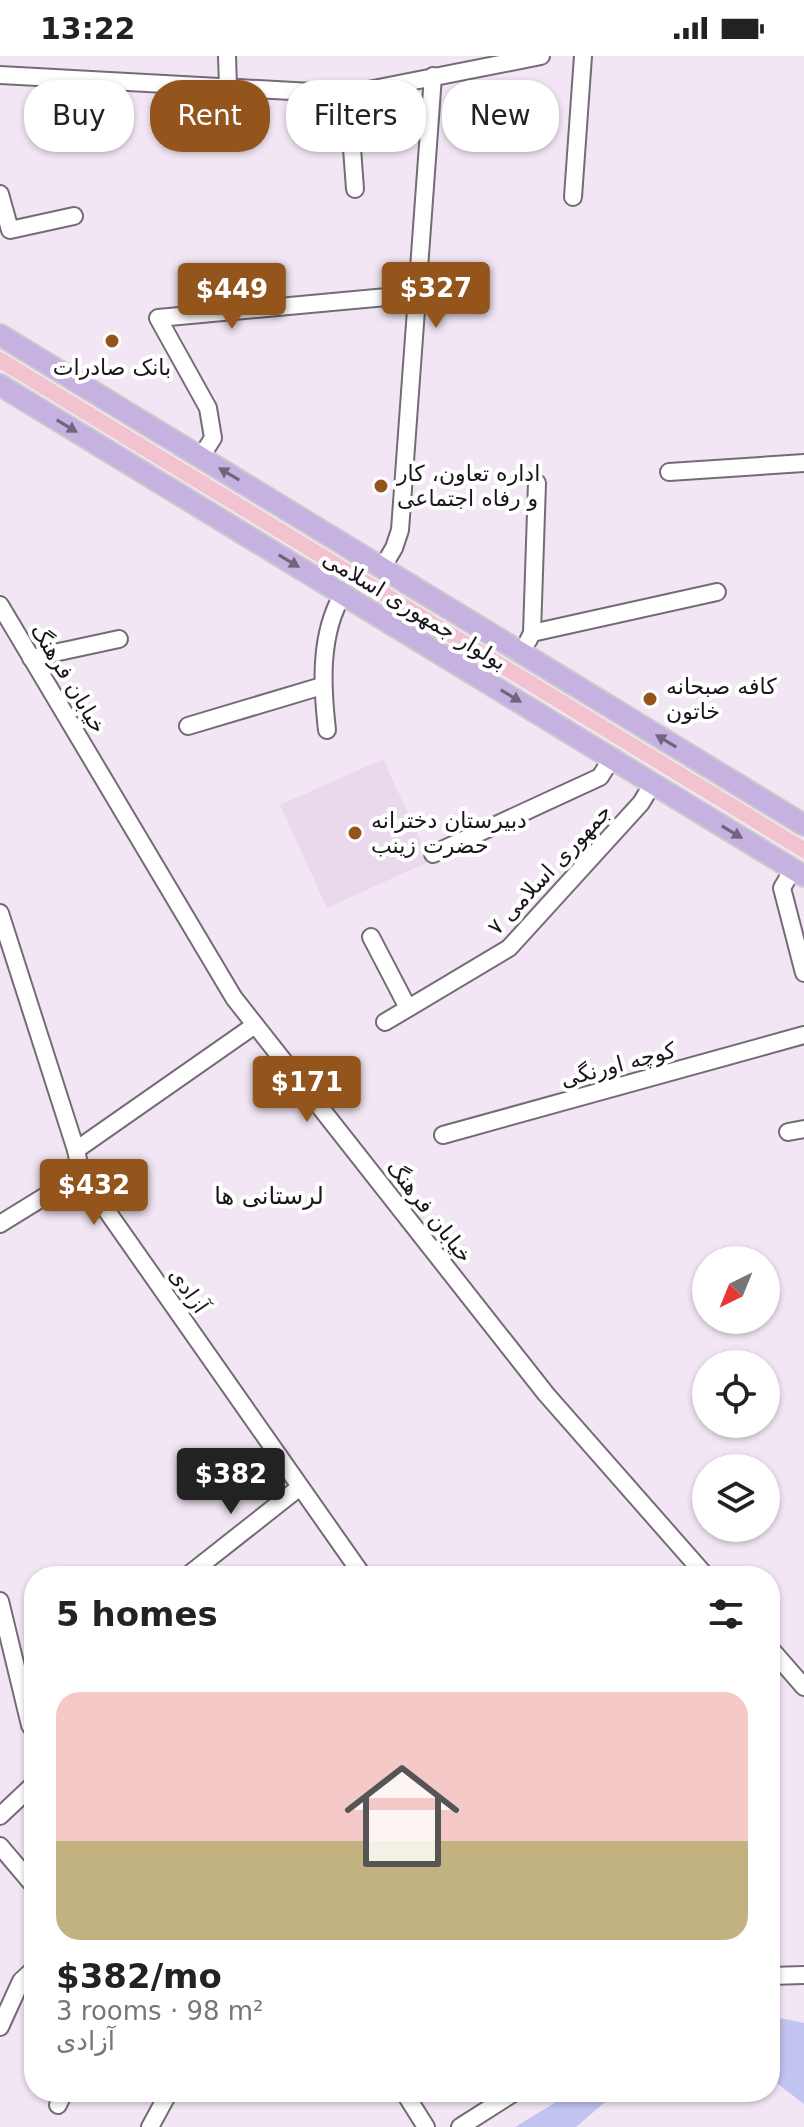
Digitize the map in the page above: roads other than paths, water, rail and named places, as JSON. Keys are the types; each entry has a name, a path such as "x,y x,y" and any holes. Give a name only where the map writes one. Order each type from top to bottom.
{"main road":[{"name":"بولوار جمهوری اسلامی","path":"0,335 804,825"},
{"name":"بولوار جمهوری اسلامی","path":"0,385 799,872"}],"street":[{"path":"227,56 228,80"},
{"path":"414,80 541,56"},
{"path":"573,197 583,56"},
{"path":"0,75 150,83"},
{"path":"382,568 400,530 433,76"},
{"path":"352,152 355,189"},
{"path":"0,194 10,230 74,216"},
{"path":"201,457 213,438 208,408 158,318 419,294"},
{"path":"669,472 804,463"},
{"path":"521,652 532,633 537,483"},
{"path":"532,633 717,592"},
{"path":"327,730 322,686 331,614 343,594"},
{"name":"خیابان فرهنگ","path":"0,605 234,998 546,1394 697,1566"},
{"path":"31,658 119,639"},
{"path":"188,726 322,686"},
{"path":"433,854 600,777 612,758"},
{"name":"جمهوری اسلامی ۷","path":"385,1022 509,948 641,803 653,783"},
{"path":"799,872 782,888 804,973"},
{"name":"آزادی","path":"0,913 81,1174 356,1566"},
{"path":"371,937 408,1008"},
{"path":"76,1150 255,1025"},
{"name":"کوچه اورنگی","path":"443,1135 804,1035"},
{"path":"0,1224 81,1174"},
{"path":"200,1566 300,1487"},
{"path":"0,1601 3,1624 24,1675"},
{"path":"780,1659 804,1687"},
{"path":"785,1665 804,1662"},
{"path":"0,1816 24,1793"},
{"path":"0,1846 24,1874"},
{"path":"780,1976 804,1975"},
{"path":"0,2027 24,1978"},
{"path":"150,2127 164,2102"},
{"path":"410,2102 426,2127"},
{"path":"460,2127 499,2102"}],"water":[{"path":"780,2018 804,2023 804,2104 780,2086"},
{"path":"556,2102 605,2102 576,2127 515,2127"}],"place":[{"name":"بانک صادرات","path":"112,341"},
{"name":"اداره تعاون، کار و رفاه اجتماعی","path":"381,486"},
{"name":"کافه صبحانه خاتون","path":"650,699"},
{"name":"دبیرستان دخترانه حضرت زینب","path":"355,833"}],"district":[{"name":"لرستانی ها","path":"269,1196"}]}
